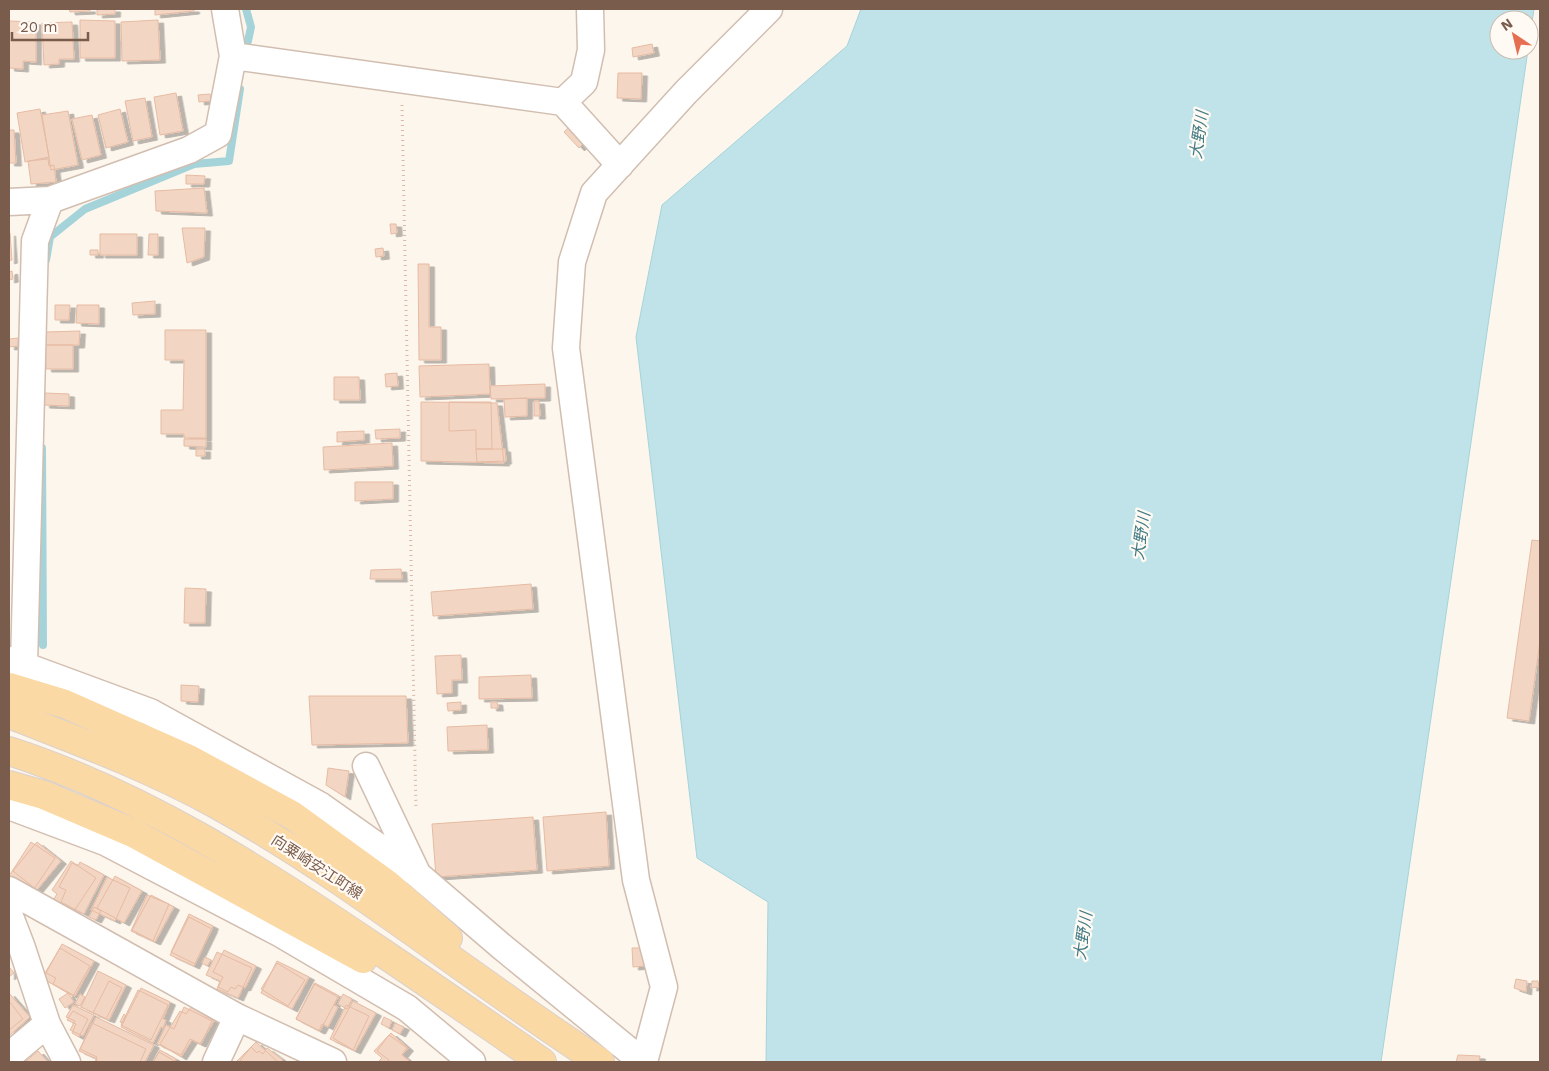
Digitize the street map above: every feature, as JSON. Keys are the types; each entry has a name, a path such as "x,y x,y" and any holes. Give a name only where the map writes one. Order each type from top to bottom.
{"main road":[{"path":"9,687 65,704 189,760 292,815 387,884 545,1026"},
{"name":"向粟崎安江町線","path":"9,714 120,757 213,802 313,863 374,904 545,1026 600,1062"},
{"path":"9,751 50,764 150,810 263,874 542,1062"},
{"path":"9,784 44,795 133,833 500,1032"}],"street":[{"path":"9,202 50,200 190,150 218,134 233,56 225,9"},
{"path":"563,102 584,82 590,50 590,9"},
{"path":"50,200 35,241 16,663 150,712 321,806 417,874 501,946 644,1062 664,987 636,880 566,348 572,262 594,193 686,92 769,9"},
{"path":"233,56 563,102 620,164"},
{"path":"366,766 417,874"},
{"path":"9,806 105,842 281,934 407,1008 472,1062"},
{"path":"9,890 237,1016 333,1062"},
{"path":"9,914 47,1024 67,1062"},
{"path":"216,1062 237,1016"},
{"path":"9,1056 47,1024"}],"path":[{"path":"402,79 416,815"}],"water":[{"name":"大野川","path":"861,9 1534,9 1489,10 1489,60 1527,60 1381,1062 766,1062 768,902 697,858 636,337 662,205 847,46"}],"building":[{"path":"69,9 90,9 90,11 70,12"},
{"path":"97,9 115,9 115,14 97,15"},
{"path":"155,9 194,9 194,11 155,15"},
{"path":"80,20 115,21 115,58 80,58"},
{"path":"158,20 160,60 122,61 121,22"},
{"path":"9,21 36,22 36,62 23,61 23,69 9,68"},
{"path":"72,22 74,59 59,59 59,64 44,65 42,23"},
{"path":"652,44 654,53 633,57 632,48"},
{"path":"618,73 642,73 641,99 617,98"},
{"path":"176,93 183,131 160,135 154,97"},
{"path":"210,94 211,101 199,102 198,95"},
{"path":"145,98 152,137 133,141 125,101"},
{"path":"40,109 49,157 25,162 17,113"},
{"path":"120,109 128,142 106,148 98,115"},
{"path":"68,111 78,165 51,170 42,115"},
{"path":"92,115 101,155 82,160 72,119"},
{"path":"571,125 586,141 579,148 564,132"},
{"path":"9,130 14,130 16,163 9,163"},
{"path":"48,159 49,166 54,165 56,182 31,184 28,161"},
{"path":"186,175 205,176 204,184 186,184"},
{"path":"204,188 207,213 156,211 155,191"},
{"path":"390,224 396,224 397,233 391,234"},
{"path":"182,228 205,228 204,257 187,263"},
{"path":"9,233 12,260 9,261"},
{"path":"100,234 137,234 137,255 100,255"},
{"path":"149,234 158,234 158,255 148,255"},
{"path":"383,248 384,256 376,257 375,249"},
{"path":"90,250 98,250 98,255 90,255"},
{"path":"418,264 429,264 429,327 441,327 441,360 419,360"},
{"path":"12,271 13,279 9,280 9,272"},
{"path":"155,301 155,314 133,315 132,303"},
{"path":"55,305 70,305 69,320 55,320"},
{"path":"77,305 99,305 99,324 76,323"},
{"path":"165,330 206,330 206,438 184,438 184,434 161,434 161,410 183,410 184,360 165,360"},
{"path":"80,331 79,345 45,345 45,332"},
{"path":"18,338 18,346 9,347 9,339"},
{"path":"45,345 73,345 73,369 46,369"},
{"path":"489,364 490,394 420,397 419,366"},
{"path":"397,373 398,386 386,387 385,374"},
{"path":"334,377 359,377 360,400 334,400"},
{"path":"545,384 545,398 491,399 490,386"},
{"path":"45,393 69,394 69,406 44,405"},
{"path":"527,398 527,416 505,417 504,399"},
{"path":"534,401 539,401 540,416 534,416"},
{"path":"421,402 497,403 504,463 421,461"},
{"path":"449,402 491,402 492,449 476,449 476,430 449,431"},
{"path":"400,429 400,438 376,439 375,430"},
{"path":"364,431 364,440 337,442 337,432"},
{"path":"184,439 206,439 206,447 184,446"},
{"path":"392,443 393,466 324,470 323,447"},
{"path":"196,449 205,449 205,456 196,456"},
{"path":"476,449 505,449 506,461 477,462"},
{"path":"355,482 393,482 393,499 355,501"},
{"path":"1532,540 1540,541 1540,641 1529,721 1507,718"},
{"path":"401,569 402,579 370,579 371,570"},
{"path":"531,584 533,609 433,616 431,592"},
{"path":"185,588 206,589 205,623 184,623"},
{"path":"461,655 462,680 452,680 452,693 437,694 435,656"},
{"path":"531,675 532,698 479,699 479,677"},
{"path":"181,685 199,686 198,702 181,701"},
{"path":"309,696 406,696 408,743 312,745"},
{"path":"461,702 461,710 448,711 447,703"},
{"path":"491,702 497,702 498,708 491,708"},
{"path":"487,725 488,750 448,751 447,727"},
{"path":"328,768 349,771 345,797 326,785"},
{"path":"606,812 609,866 547,871 543,817"},
{"path":"533,817 537,870 436,877 432,824"},
{"path":"31,842 55,858 32,892 9,876"},
{"path":"37,842 61,861 37,890 13,871"},
{"path":"71,861 96,878 72,914 52,902 57,894 52,890"},
{"path":"80,862 104,875 84,914 61,902 66,890 59,887 72,863 78,866"},
{"path":"115,876 142,891 124,923 97,908"},
{"path":"107,877 130,888 115,921 91,910"},
{"path":"147,895 169,904 153,941 131,931"},
{"path":"151,895 174,907 155,942 132,930"},
{"path":"94,907 101,911 96,920 89,917"},
{"path":"189,914 213,926 195,964 171,952"},
{"path":"189,917 212,929 194,966 170,955"},
{"path":"62,944 94,961 75,996 53,984 56,978 46,973"},
{"path":"60,948 90,966 73,996 42,978"},
{"path":"632,948 645,948 646,966 633,967"},
{"path":"224,950 256,966 245,988 238,985 235,989 231,987 228,992 218,987 223,977 213,972"},
{"path":"217,952 252,968 238,998 217,989 220,981 206,975"},
{"path":"205,957 211,960 207,966 202,963"},
{"path":"277,961 309,977 292,1009 261,993"},
{"path":"277,963 305,980 288,1006 261,989"},
{"path":"9,967 14,973 9,977"},
{"path":"98,971 126,985 109,1020 81,1007"},
{"path":"1516,979 1527,981 1526,992 1514,988"},
{"path":"109,981 122,988 106,1019 93,1013"},
{"path":"1532,981 1538,981 1539,987 1531,988"},
{"path":"315,983 339,996 334,1005 338,1007 328,1027 322,1024 319,1031 296,1019"},
{"path":"314,984 338,997 320,1031 296,1019"},
{"path":"141,988 170,1002 163,1019 166,1020 163,1028 161,1027 153,1043 121,1027"},
{"path":"138,990 168,1005 151,1040 121,1025"},
{"path":"9,993 30,1017 9,1036"},
{"path":"68,993 74,1002 65,1008 59,999"},
{"path":"80,994 85,997 80,1006 75,1004"},
{"path":"343,994 352,999 347,1009 338,1004"},
{"path":"9,1001 23,1019 9,1030"},
{"path":"353,1001 376,1013 355,1051 333,1038"},
{"path":"73,1005 94,1015 83,1036 70,1030 75,1021 66,1017"},
{"path":"346,1005 369,1016 353,1050 330,1039"},
{"path":"184,1007 212,1021 201,1044 190,1039 181,1055 157,1044 166,1025 174,1029"},
{"path":"191,1007 214,1021 200,1044 192,1040 181,1057 160,1044 180,1011 186,1014"},
{"path":"73,1011 88,1019 79,1037 72,1033 76,1024 67,1020"},
{"path":"124,1014 126,1016 123,1023 120,1022"},
{"path":"96,1017 154,1045 145,1062 95,1062 97,1057 80,1049"},
{"path":"384,1017 392,1021 389,1028 381,1024"},
{"path":"92,1023 146,1049 140,1062 96,1062 97,1059 79,1051"},
{"path":"395,1023 404,1027 400,1034 392,1030"},
{"path":"391,1033 408,1048 402,1055 411,1062 378,1062 382,1058 374,1051"},
{"path":"389,1035 407,1048 402,1055 411,1062 388,1062 389,1060 377,1051"},
{"path":"256,1042 278,1062 236,1062"},
{"path":"251,1047 257,1053 259,1051 263,1054 267,1048 283,1060 281,1062 239,1062"},
{"path":"160,1050 176,1059 175,1062 153,1062"},
{"path":"38,1051 48,1062 25,1062"},
{"path":"159,1052 176,1062 153,1062"},
{"path":"1458,1055 1480,1056 1479,1062 1456,1062"}],"waterway":[{"path":"246,9 251,27 248,41"},
{"path":"46,260 50,237 85,209 194,164 229,161 240,89"},
{"path":"42,448 43,645"}]}
